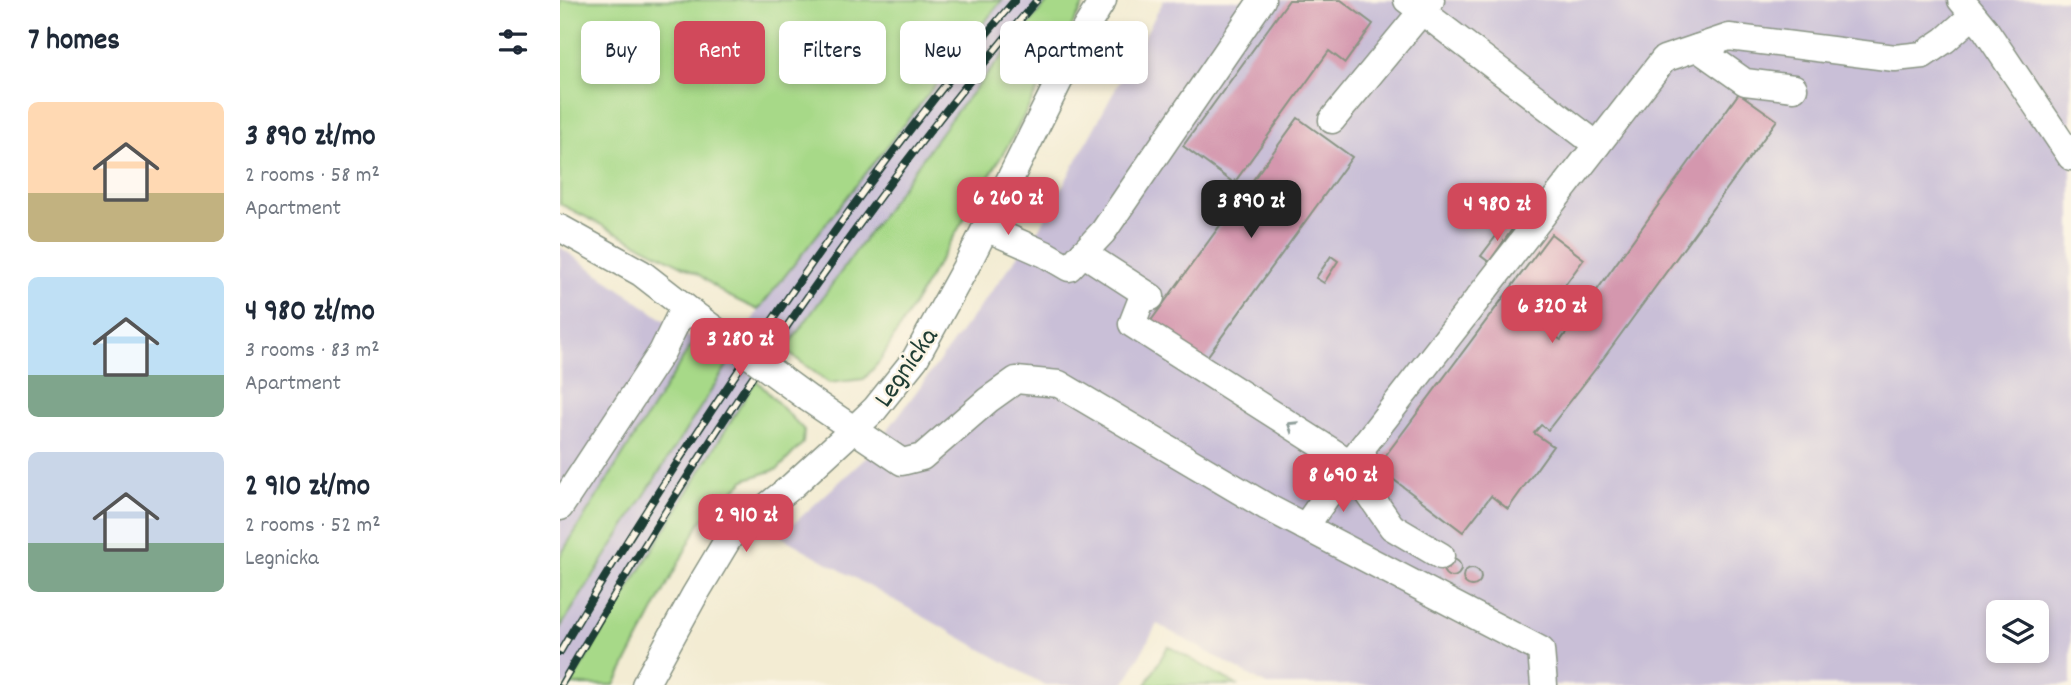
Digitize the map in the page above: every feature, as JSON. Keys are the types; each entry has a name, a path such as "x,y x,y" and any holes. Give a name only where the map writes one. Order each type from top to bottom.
{"street":[{"name":"Legnicka","path":"645,685 730,536 791,487 875,409 915,359 986,228 1085,29 1103,0"},
{"path":"986,228 1045,254 1069,268 1103,232 1262,0"},
{"path":"1332,120 1420,4 1597,145"},
{"path":"1305,527 1351,462 1664,59 1729,37 1895,58 1923,55 1945,40 1967,7 2071,157"},
{"path":"1697,48 1745,82 1794,88"},
{"path":"560,228 641,273 691,313 853,430 902,462 922,457 988,400 1016,380 1059,384 1255,500 1541,650 1544,685"},
{"path":"1083,253 1148,295 1132,324 1351,462 1392,527 1441,556"},
{"path":"560,507 662,352 691,313"}],"shaded area":[{"path":"1002,0 1049,0 1032,21 1000,21 1000,59 986,76 985,21"},
{"path":"1164,0 2071,0 2071,685 1267,685 1157,624 1124,685 1045,685 780,536 868,456 1042,224 1118,84 1148,84 1148,29"},
{"path":"936,84 979,84 952,117 785,350 756,380 570,685 560,685 560,628 728,364 758,310"},
{"path":"560,247 694,341 560,556"}],"green space":[{"path":"560,0 1002,0 985,21 900,21 900,84 936,84 758,310 726,295 698,274 560,204"},
{"path":"1049,0 1086,0 1075,21 1032,21"},
{"path":"1000,59 1000,84 1041,84 1011,140 880,361 864,379 829,383 785,350 952,117 979,84 986,84 986,76"},
{"path":"694,341 728,364 560,628 560,556"},
{"path":"756,380 804,430 803,443 778,469 746,479 700,522 615,685 570,685"},
{"path":"1168,646 1237,685 1146,685"}],"building":[{"path":"1289,0 1341,0 1373,24 1345,63 1329,51 1234,183 1183,146"},
{"path":"1739,93 1777,120 1597,367 1548,430 1541,425 1534,433 1553,446 1508,509 1491,496 1463,532 1377,467 1551,234 1584,259 1537,323 1561,340"},
{"path":"1298,118 1352,157 1204,361 1150,322"},
{"path":"1506,223 1513,228 1489,262 1481,256"},
{"path":"1331,256 1338,261 1324,283 1316,278"},
{"path":"1448,559 1456,559 1461,568 1459,575 1448,577 1443,572 1443,564"},
{"path":"1468,568 1476,568 1481,577 1479,584 1468,586 1463,581 1463,573"}],"railway":[{"path":"560,652 668,477 802,278 905,136 1015,0"},
{"path":"561,685 669,506 783,332 906,163 970,80 1037,0"}]}
